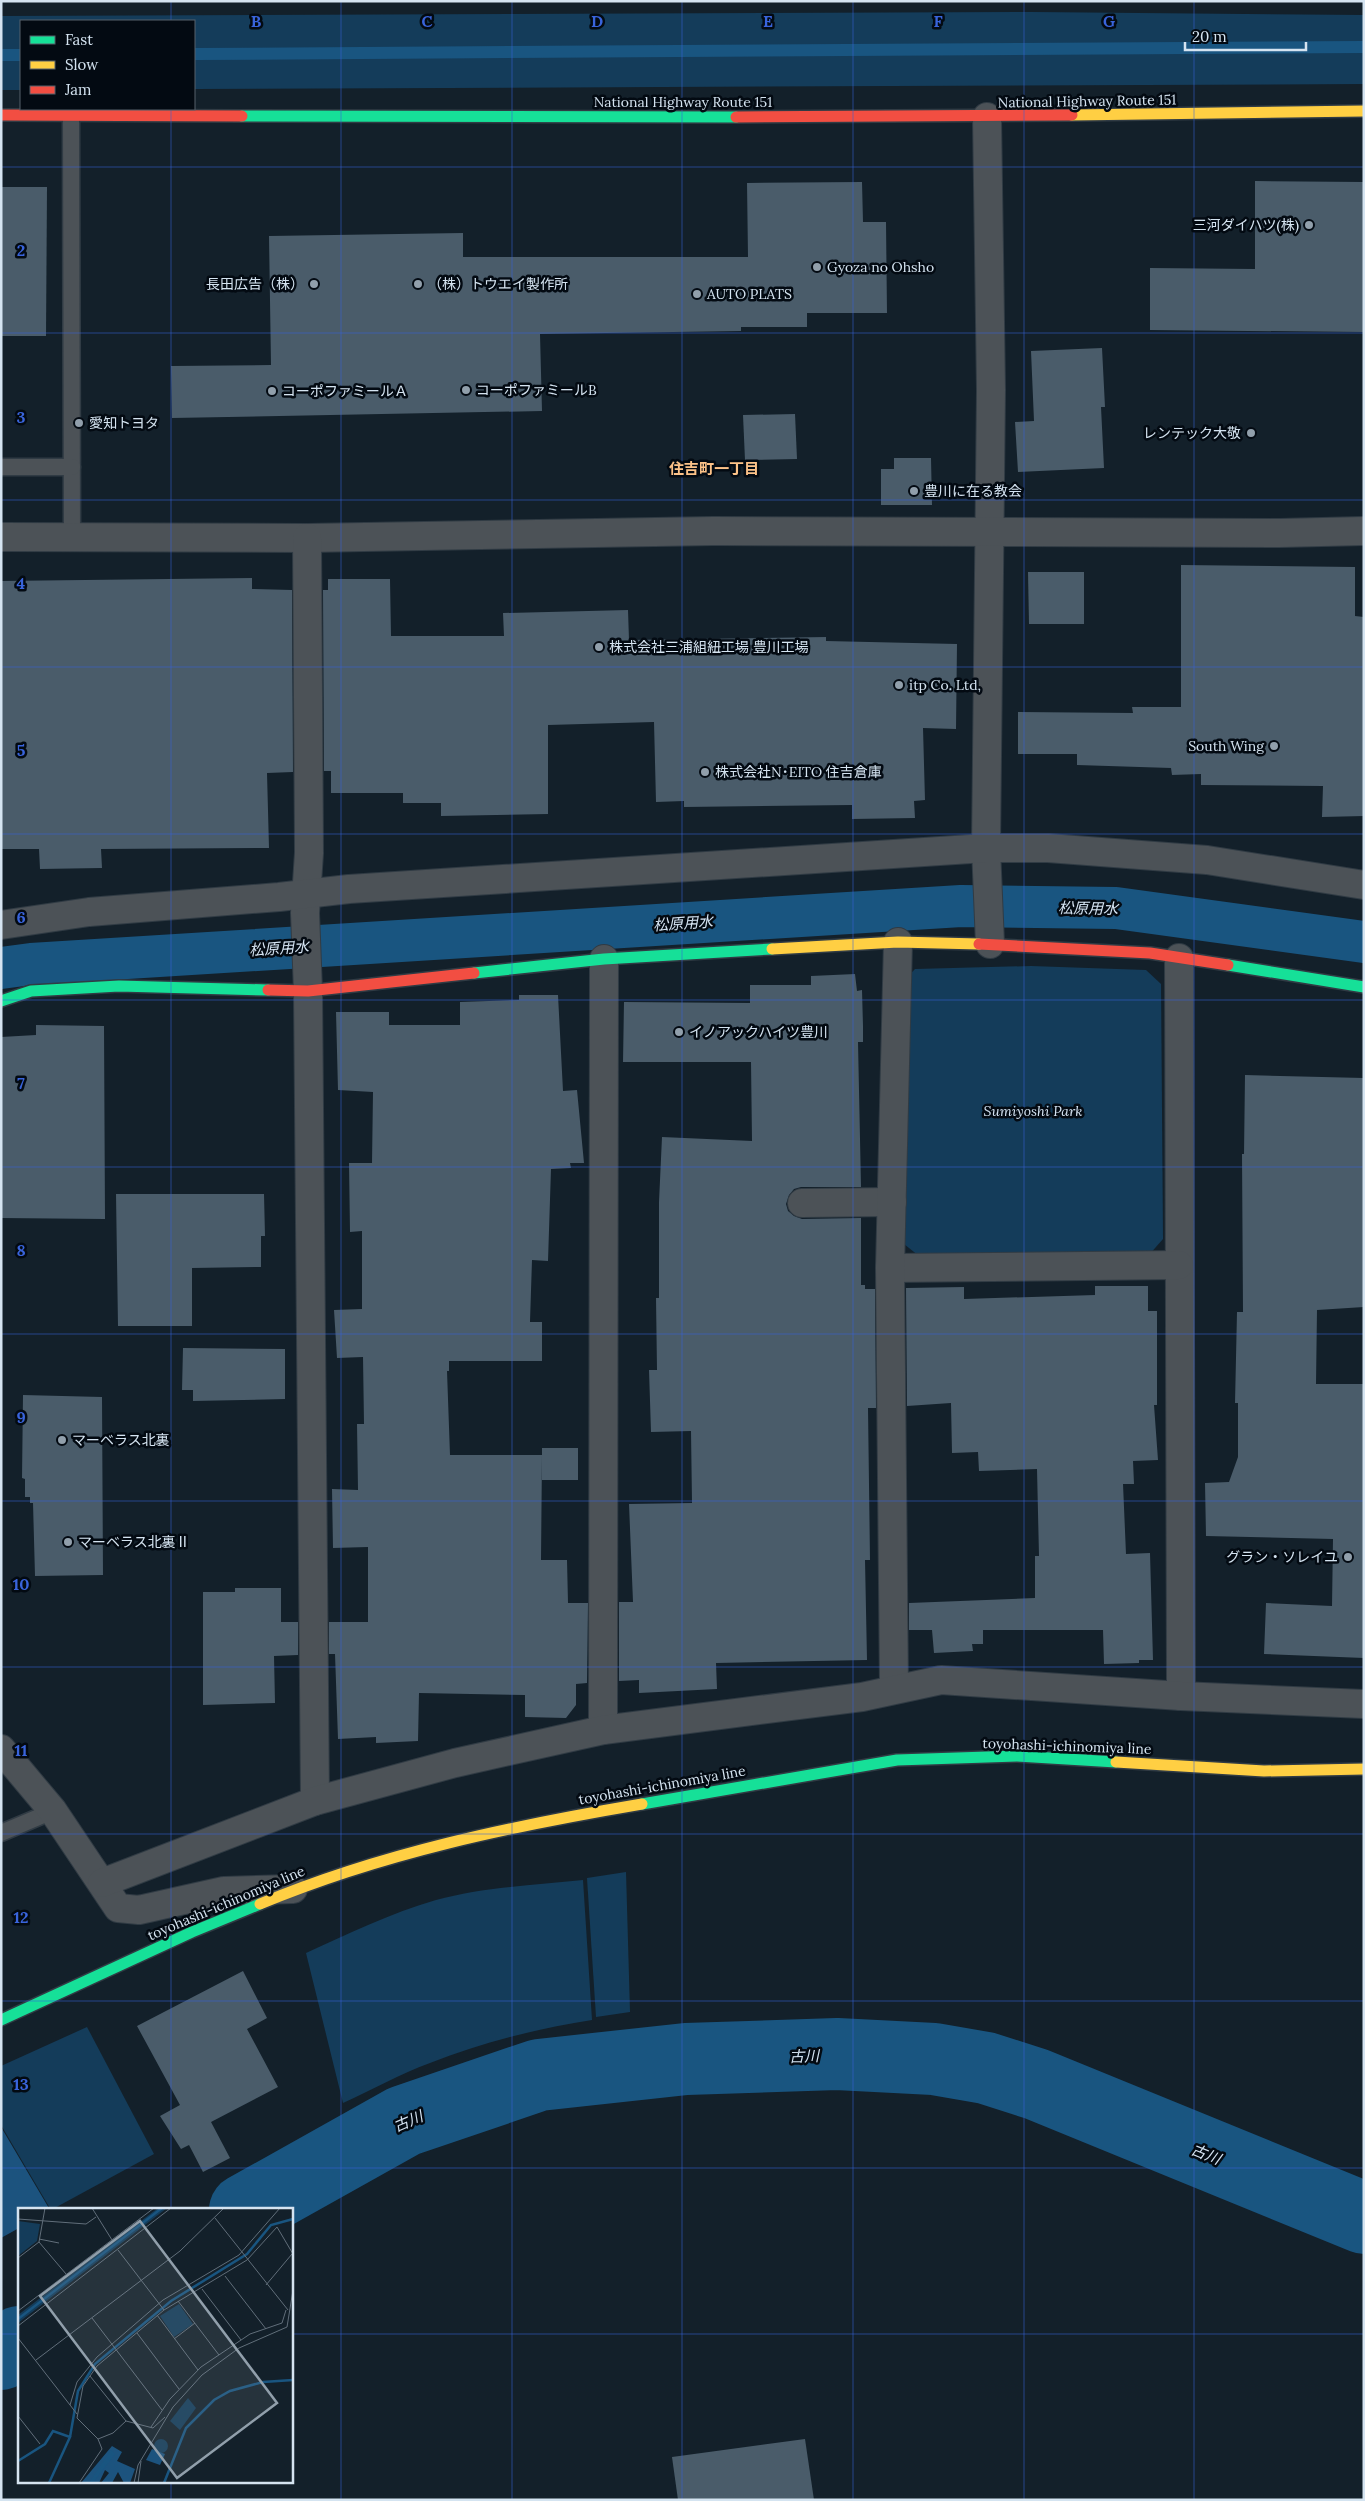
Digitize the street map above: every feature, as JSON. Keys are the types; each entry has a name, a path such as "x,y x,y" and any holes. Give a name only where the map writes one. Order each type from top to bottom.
{"main road":[{"name":"National Highway Route 151","path":"1,115 987,117 1364,112"},
{"path":"1,1001 31,991 119,986 308,983 604,959 989,936 1150,953 1364,987"},
{"name":"toyohashi-ichinomiya line","path":"1,2020 192,1932 295,1889 431,1846 555,1819 897,1760 1017,1756 1264,1771 1364,1769"}],"street":[{"path":"987,117 991,390 987,856 989,936"},
{"path":"1,537 307,538 713,531 1364,531"},
{"path":"307,538 309,853 306,904 315,1801"},
{"path":"1,926 89,912 306,904 349,889 987,856 1048,848 1207,860 1364,885"},
{"path":"894,1688 890,1268 898,942"},
{"path":"1179,958 1180,1696"},
{"path":"603,1730 604,959"},
{"path":"802,1203 892,1202"},
{"path":"890,1268 1179,1265"},
{"path":"102,1883 315,1801 455,1763 603,1730 862,1697 894,1688 940,1680 1180,1696 1364,1704"},
{"path":"1,1749 53,1811 118,1908 139,1910 224,1891 295,1889"}],"lane":[{"path":"71,116 72,537"},
{"path":"1,467 72,467"},
{"path":"1,1833 53,1811"}],"green space":[{"path":"1033,12 1364,15 1364,84 195,89 195,20 20,20 20,90 1,90 1,16"},
{"name":"Sumiyoshi Park","path":"1031,966 1146,970 1161,984 1163,1239 1148,1256 919,1256 904,1244 902,983 915,969"},
{"path":"626,1872 630,2012 596,2017 587,1878"},
{"path":"583,1880 592,2020 530,2032 450,2055 419,2067 343,2103 306,1953 386,1917 436,1900 491,1889"},
{"path":"87,2027 154,2154 55,2208 50,2208 1,2125 1,2066"}],"shaded area":[{"path":"1,2127 49,2208 18,2208 18,2229 1,2238"}],"building":[{"name":"三河ダイハツ(株)","path":"1255,181 1364,182 1364,332 1150,330 1150,268 1255,269"},
{"path":"862,182 863,222 886,222 887,313 807,313 807,327 741,327 741,331 540,334 542,411 172,418 171,366 271,365 269,236 463,233 463,257 748,257 747,183"},
{"path":"1,187 47,187 46,336 1,336"},
{"path":"1102,348 1105,407 1101,407 1104,468 1018,472 1015,422 1034,421 1031,351"},
{"path":"795,414 797,459 745,460 743,415"},
{"name":"豊川に在る教会","path":"894,458 931,458 932,505 881,505 881,469 894,469"},
{"path":"1181,565 1355,567 1355,616 1364,617 1364,816 1322,817 1323,786 1201,785 1201,774 1172,775 1171,768 1077,765 1077,754 1018,754 1018,712 1133,713 1132,707 1181,707"},
{"path":"1028,572 1084,572 1084,624 1029,624"},
{"path":"252,578 252,589 292,590 293,772 267,773 269,848 101,849 102,868 40,869 39,849 1,849 1,581"},
{"path":"328,579 390,579 391,636 504,636 503,613 628,610 629,640 826,637 826,641 957,644 956,729 923,728 925,800 914,801 915,818 852,819 852,805 684,807 684,801 656,802 654,722 548,725 548,814 441,816 441,803 403,803 403,793 331,793 331,771 324,771 323,590 328,590"},
{"path":"855,974 857,991 862,990 863,1042 858,1042 861,1187 801,1187 794,1189 789,1195 786,1204 788,1211 802,1219 861,1218 861,1285 865,1285 865,1289 875,1289 876,1408 868,1408 870,1560 865,1560 867,1660 716,1663 717,1689 639,1693 639,1680 619,1681 619,1602 633,1602 629,1504 692,1503 691,1431 651,1432 649,1370 657,1370 656,1298 659,1298 659,1202 662,1137 752,1141 751,1062 623,1062 624,1002 750,1003 750,985 811,985 811,976"},
{"path":"519,995 558,995 563,1091 577,1090 584,1163 570,1163 571,1168 551,1169 548,1261 532,1260 530,1322 542,1322 542,1361 449,1361 449,1371 447,1371 450,1455 542,1455 541,1560 567,1560 568,1603 588,1603 587,1683 576,1684 576,1705 566,1718 525,1717 525,1695 419,1693 418,1741 376,1743 376,1737 338,1739 335,1654 329,1654 329,1622 368,1622 368,1547 333,1548 332,1489 358,1490 357,1424 364,1424 363,1357 337,1358 334,1310 362,1309 362,1231 350,1232 349,1163 372,1163 373,1092 338,1090 336,1012 389,1012 389,1025 460,1025 460,1002 519,1000"},
{"path":"36,1025 104,1026 105,1219 1,1218 1,1037 36,1035"},
{"path":"1245,1075 1364,1078 1364,1307 1317,1310 1316,1384 1364,1384 1364,1658 1264,1654 1266,1603 1332,1606 1333,1539 1206,1536 1205,1483 1229,1482 1238,1457 1238,1403 1235,1403 1237,1312 1243,1312 1242,1154 1244,1154"},
{"path":"116,1194 264,1194 265,1236 261,1236 261,1267 192,1268 192,1326 118,1326"},
{"path":"1095,1286 1148,1286 1148,1311 1157,1311 1157,1405 1154,1405 1158,1460 1133,1461 1134,1484 1123,1484 1126,1554 1150,1553 1153,1660 1139,1660 1139,1663 1104,1664 1103,1630 983,1630 983,1644 972,1644 973,1651 934,1653 932,1630 909,1630 909,1603 1035,1598 1035,1556 1039,1556 1037,1469 979,1471 978,1452 952,1453 951,1403 907,1406 906,1288 964,1287 964,1299 1095,1295"},
{"path":"183,1348 285,1349 285,1399 193,1401 193,1390 182,1390"},
{"name":"マーベラス北裏","path":"23,1395 102,1397 103,1575 35,1576 33,1503 30,1503 30,1497 25,1497 25,1479 22,1478"},
{"path":"542,1448 578,1448 578,1480 542,1480"},
{"path":"235,1588 281,1588 281,1622 298,1622 298,1655 274,1656 275,1703 203,1705 203,1592 235,1592"},
{"path":"243,1971 267,2018 247,2029 278,2087 211,2122 230,2158 203,2172 189,2145 181,2149 160,2116 180,2105 137,2026"},
{"path":"805,2439 814,2500 678,2500 672,2457"}],"waterway":[{"path":"195,54 1364,47"},
{"path":"1,55 20,55"},
{"name":"松原用水","path":"1,968 31,964 961,906 1116,908 1364,942"},
{"name":"古川","path":"249,2208 404,2121 539,2075 686,2059 837,2054 934,2059 986,2068 1036,2084 1364,2218"},
{"name":"古川","path":"1,2354 18,2343"}],"traffic: fast":[{"path":"242,116 736,117"},
{"path":"474,973 604,959 772,949"},
{"path":"1228,965 1364,987"},
{"path":"1,1001 31,991 119,986 268,990"},
{"path":"642,1804 897,1760 1017,1756 1116,1762"},
{"path":"1,2020 192,1932 260,1904"}],"traffic: slow":[{"path":"1072,115 1364,111"},
{"path":"772,949 898,942 979,944"},
{"path":"1116,1762 1264,1771 1364,1769"},
{"path":"260,1904 353,1870 448,1843 642,1804"}],"traffic: jam":[{"path":"1,115 242,116"},
{"path":"736,117 1072,115"},
{"path":"979,944 1150,953 1228,965"},
{"path":"268,990 308,991 474,973"}],"place":[{"name":"三河ダイハツ(株)","path":"1309,225"},
{"name":"Gyoza no Ohsho","path":"817,267"},
{"name":"長田広告（株）","path":"314,284"},
{"name":"（株）トウエイ製作所","path":"418,284"},
{"name":"AUTO PLATS","path":"697,294"},
{"name":"コーポファミールB","path":"466,390"},
{"name":"コーポファミールＡ","path":"272,391"},
{"name":"愛知トヨタ","path":"79,423"},
{"name":"レンテック大敬","path":"1251,433"},
{"name":"豊川に在る教会","path":"914,491"},
{"name":"株式会社三浦組紐工場 豊川工場","path":"599,647"},
{"name":"itp Co. Ltd,","path":"899,685"},
{"name":"South Wing","path":"1274,746"},
{"name":"株式会社N･EITO 住吉倉庫","path":"705,772"},
{"name":"イノアックハイツ豊川","path":"679,1032"},
{"name":"マーベラス北裏","path":"62,1440"},
{"name":"マーベラス北裏Ⅱ","path":"68,1542"},
{"name":"グラン・ソレイユ","path":"1348,1557"}],"district":[{"name":"住吉町一丁目","path":"714,468"}]}
